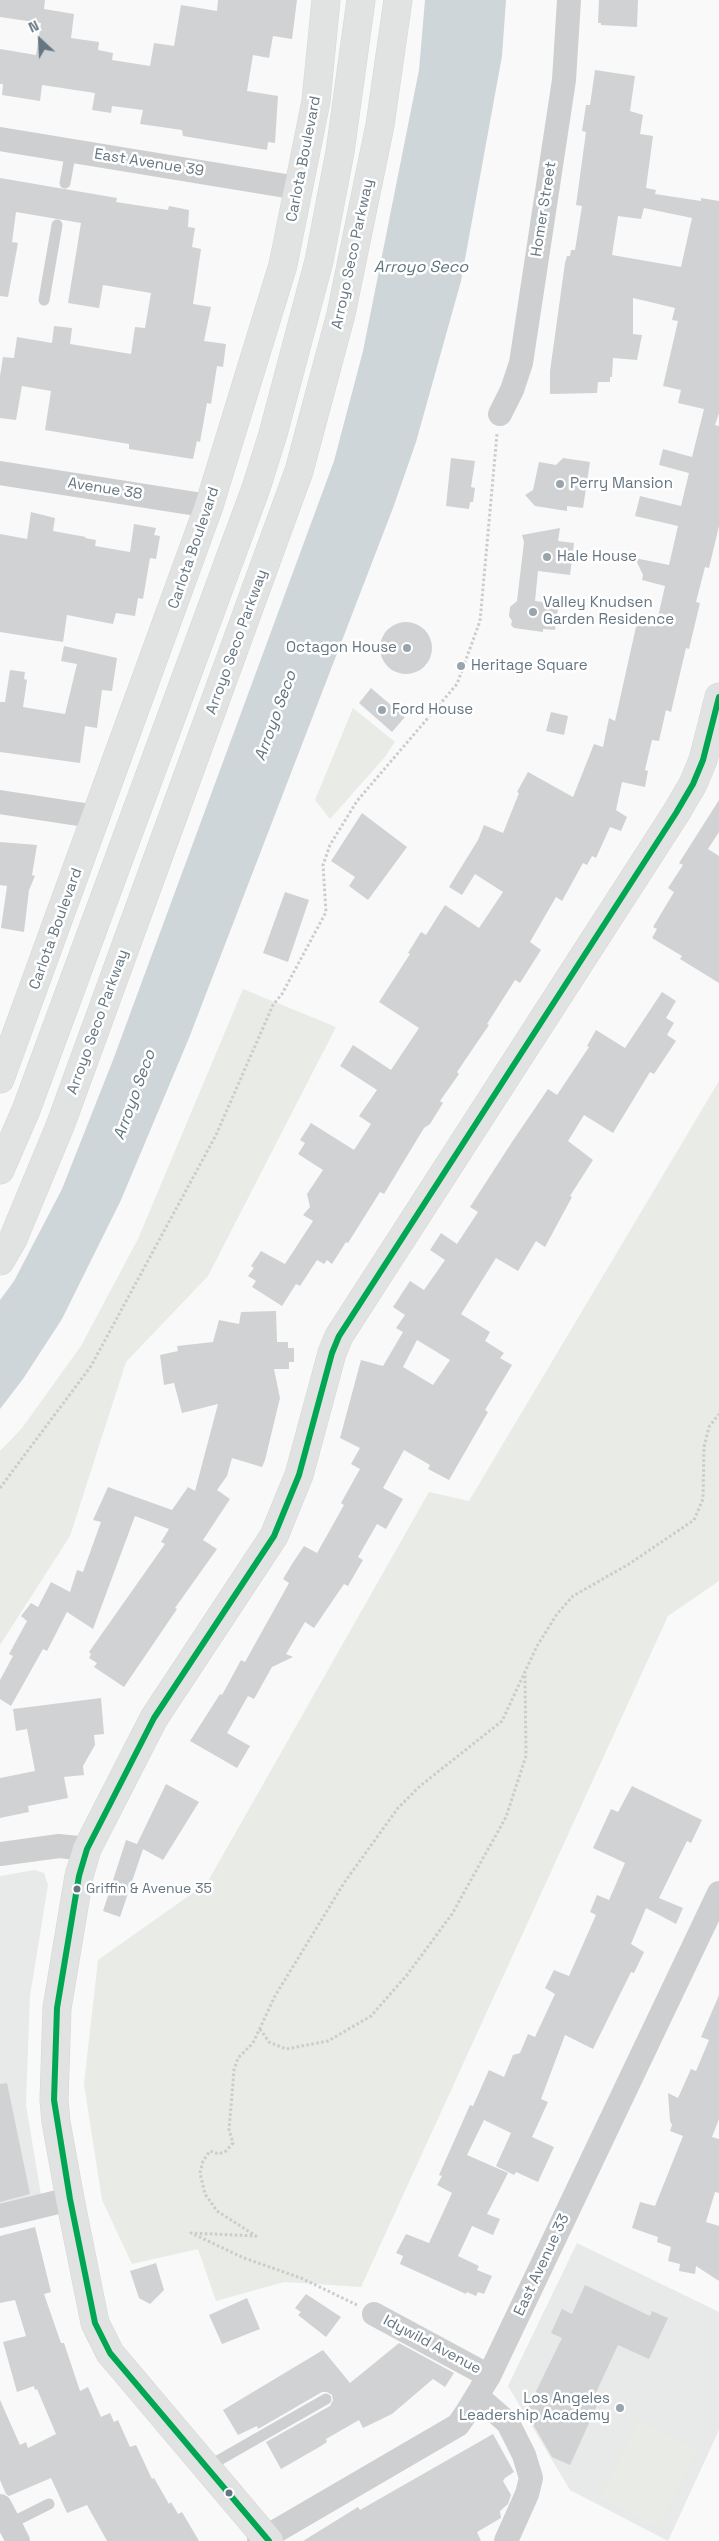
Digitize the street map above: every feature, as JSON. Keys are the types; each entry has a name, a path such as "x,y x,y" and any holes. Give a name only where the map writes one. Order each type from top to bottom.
{"main road":[{"name":"Carlota Boulevard","path":"0,1079 98,817 209,506 284,265 316,101 326,0"},
{"path":"0,1170 26,1110 252,498 273,434 321,253 340,152 361,0"},
{"name":"Arroyo Seco Parkway","path":"0,1261 13,1239 60,1126 299,471 342,314 380,125 398,0"},
{"path":"265,2539 207,2467 110,2353 100,2336 95,2322 56,2122 55,2038 57,2008 74,1903 87,1849 154,1718 274,1536 299,1475 332,1353 340,1336 676,814 693,784 703,760 719,697"}],"street":[{"name":"Homer Street","path":"500,414 512,390 521,363 564,80 569,0"},
{"name":"East Avenue 39","path":"0,139 298,188"},
{"name":"Avenue 38","path":"0,473 209,506"},
{"path":"0,802 98,817"},
{"path":"0,1854 59,1846 87,1849"},
{"name":"East Avenue 33","path":"265,2539 458,2425 489,2376 719,1892"},
{"path":"0,2216 70,2199"},
{"name":"Idywild Avenue","path":"374,2314 489,2376"},
{"path":"476,2396 508,2423 524,2455 531,2478 527,2494 506,2541"}],"lane":[{"path":"65,183 71,150"},
{"path":"44,300 57,225"},
{"path":"207,2467 326,2399"},
{"path":"9,2524 49,2504"}],"path":[{"path":"0,1488 91,1366 216,1135 273,1005 282,994 326,912 323,865 330,845 357,801 457,684 480,621 500,414"},
{"path":"374,2314 301,2278 244,2258 191,2233 256,2236 216,2211 205,2194 200,2173 203,2162 210,2151 219,2154 226,2151 233,2143 229,2130 234,2070 238,2058 254,2043 259,2028 269,2013 275,1996 344,1883 398,1808 420,1786 502,1721 537,1646 557,1614 573,1596 629,1564 694,1520 703,1499 704,1447 709,1427 719,1414"},
{"path":"259,2028 269,2042 286,2050 328,2041 371,2016 407,1975 452,1914 506,1817 526,1756 525,1674"}],"shaded area":[{"path":"353,708 395,742 384,758 330,819 315,800"},
{"path":"243,989 336,1027 208,1276 126,1362 70,1536 0,1645 0,1451 22,1428 81,1346 138,1239"},
{"path":"719,1081 719,1581 668,1616 361,2287 284,2282 216,2301 198,2249 132,2264 102,2200 84,2084 98,1960 207,1883 429,1492 469,1501"},
{"path":"34,1870 44,1873 48,1885 30,1996 26,2105 42,2201 0,2212 0,1876"},
{"name":"Los Angeles Leadership Academy","path":"577,2243 719,2312 719,2430 668,2541 570,2490 508,2386"},
{"path":"638,2419 697,2449 658,2526 600,2497"}],"water":[{"name":"Arroyo Seco","path":"425,0 506,0 502,56 461,281 416,442 393,508 189,1038 121,1200 62,1319 23,1379 0,1409 0,1300 14,1281 62,1189 113,1060 334,461 363,351 419,70"}],"building":[{"path":"0,0 45,0 44,9 74,14 71,38 99,42 98,50 113,53 112,60 150,66 154,43 174,46 181,5 217,11 218,0 297,0 292,39 273,36 269,58 253,55 247,91 278,96 275,143 268,142 267,150 183,136 182,130 140,124 143,110 112,106 111,113 92,110 95,93 42,85 40,101 2,95 3,84 0,84 0,49 36,55 41,23 0,17"},
{"path":"599,0 638,0 637,27 601,25 601,23 598,23"},
{"path":"595,70 635,76 630,111 643,115 640,134 653,136 646,188 656,190 655,194 701,201 701,198 719,201 719,413 715,425 719,426 719,526 709,568 705,567 696,602 700,603 689,649 686,648 671,712 666,710 659,741 652,740 645,770 648,771 645,787 622,782 616,810 627,817 621,831 610,827 596,858 592,856 587,865 583,863 562,901 556,897 530,942 541,950 520,983 515,980 487,1024 489,1025 457,1072 459,1074 440,1101 443,1103 430,1124 424,1128 384,1194 380,1192 348,1243 346,1242 332,1264 327,1260 324,1264 317,1260 300,1286 296,1284 282,1306 252,1287 256,1281 248,1276 254,1268 251,1266 261,1251 285,1264 313,1221 303,1215 310,1207 307,1194 323,1170 298,1154 305,1143 300,1140 311,1123 354,1150 371,1124 359,1116 377,1090 340,1066 353,1045 391,1070 419,1028 379,1002 410,954 408,953 421,932 426,935 445,905 479,928 503,892 475,874 462,895 449,887 478,840 484,825 503,833 519,793 517,792 528,772 573,797 594,744 603,747 609,718 615,721 638,618 657,621 665,586 642,580 643,575 635,558 669,565 678,526 635,516 640,496 681,506 689,473 659,465 663,449 692,457 704,409 678,403 681,390 663,386 678,321 672,320 675,308 633,298 633,334 642,335 637,360 613,358 610,382 598,382 597,393 550,394 550,371 565,263 567,256 570,256 571,250 575,250 582,206 576,205 586,132 582,131 586,105 590,105","holes":["644,208 692,218 681,267 612,255 618,216 641,219"]},
{"path":"0,178 117,198 116,202 168,210 169,206 189,210 188,227 195,228 192,247 201,249 193,304 211,307 204,341 226,344 223,367 217,366 211,404 207,403 200,442 197,441 193,459 129,449 129,444 45,430 51,391 22,386 16,420 0,418 0,376 3,357 14,358 17,337 52,343 54,326 72,328 70,344 131,354 135,327 145,328 151,293 103,285 99,308 68,303 81,223 16,212 12,242 18,243 8,297 0,296"},
{"path":"451,458 475,461 471,487 475,488 473,502 470,502 469,509 446,506"},
{"name":"Perry Mansion","path":"563,458 590,462 583,508 567,506 567,511 535,506 525,495 533,490 539,462 556,465"},
{"path":"31,512 55,518 53,531 96,540 95,546 130,552 134,524 156,528 154,535 160,536 156,559 150,558 143,599 138,598 135,616 116,613 113,624 67,615 63,642 0,632 0,534 27,539"},
{"path":"560,528 558,541 574,543 570,575 538,571 535,601 549,603 548,608 558,609 555,630 543,629 543,632 514,628 511,625 512,621 509,616 510,607 517,601 524,542 522,535"},
{"name":"Octagon House","path":"406,622 420,626 428,634 432,648 428,662 420,670 406,674 392,670 384,662 380,648 384,634 392,626"},
{"path":"64,646 117,658 112,691 102,690 97,728 85,726 80,763 0,752 0,702 5,702 10,670 25,672 24,679 27,680 23,707 65,714 77,664 61,661"},
{"name":"Ford House","path":"371,688 405,717 392,732 359,703"},
{"path":"551,712 568,716 564,735 546,731"},
{"path":"719,800 719,832 708,849 719,856 719,983 680,959 682,956 652,938 657,929 653,927 674,892 668,888 683,865 679,863"},
{"path":"362,813 407,847 368,900 349,886 355,877 331,861"},
{"path":"0,842 37,845 32,875 35,876 29,890 24,932 1,928 7,886 0,885"},
{"path":"285,892 309,900 288,962 263,953"},
{"path":"662,992 676,1001 666,1018 674,1023 667,1035 676,1041 654,1074 650,1072 613,1133 584,1115 568,1141 593,1160 570,1196 572,1197 545,1247 536,1241 518,1271 496,1258 461,1314 490,1332 485,1341 504,1353 500,1358 512,1365 485,1410 488,1412 449,1480 428,1469 430,1465 404,1450 383,1488 403,1499 386,1529 377,1524 358,1557 363,1560 348,1586 344,1584 314,1628 305,1622 286,1654 293,1657 272,1667 254,1699 248,1696 227,1733 250,1746 237,1768 190,1741 220,1694 222,1695 241,1660 245,1662 289,1583 283,1579 292,1564 304,1546 317,1553 344,1505 341,1503 360,1469 351,1464 360,1448 340,1438 361,1360 383,1366 403,1332 396,1328 405,1315 393,1307 410,1281 424,1290 445,1260 430,1250 441,1233 457,1244 478,1212 470,1207 512,1142 548,1089 557,1095 589,1047 587,1046 596,1030 625,1048","holes":["417,1340 450,1360 433,1385 403,1367"]},
{"path":"276,1311 277,1342 288,1342 288,1348 294,1348 294,1362 289,1362 289,1369 274,1369 280,1398 265,1460 262,1467 232,1458 227,1476 217,1490 230,1499 203,1540 217,1549 175,1608 177,1609 124,1687 94,1667 97,1663 89,1658 91,1654 89,1652 165,1544 161,1542 169,1529 135,1516 93,1629 67,1612 47,1651 43,1649 11,1706 0,1699 0,1680 13,1656 9,1654 27,1621 21,1616 31,1603 38,1607 51,1582 70,1592 77,1570 83,1572 101,1522 93,1520 108,1487 172,1510 188,1487 195,1491 218,1404 182,1413 174,1383 164,1385 160,1355 178,1351 177,1346 213,1342 219,1320 239,1324 241,1312"},
{"path":"101,1698 104,1734 94,1735 95,1745 83,1766 84,1775 64,1777 68,1798 28,1806 29,1812 0,1818 0,1778 35,1771 27,1729 16,1731 13,1709"},
{"path":"166,1784 199,1802 163,1860 143,1849 120,1917 103,1911 126,1840 137,1844"},
{"path":"632,1786 702,1820 691,1843 687,1841 659,1898 683,1908 676,1924 646,1908 631,1944 644,1952 634,1973 631,1972 593,2049 565,2035 541,2099 548,2102 532,2137 554,2147 538,2182 516,2172 514,2175 496,2166 511,2133 484,2120 467,2155 508,2173 487,2214 500,2219 493,2235 472,2226 458,2256 479,2266 477,2270 492,2276 484,2294 478,2292 476,2296 467,2292 466,2294 400,2264 403,2256 396,2253 406,2234 429,2243 452,2193 437,2185 442,2176 439,2175 470,2105 473,2106 489,2070 504,2077 513,2055 520,2053 528,2034 535,2037 555,1994 545,1988 554,1970 569,1976 596,1915 590,1912 597,1895 609,1900 625,1863 593,1848 611,1809 618,1812"},
{"path":"719,1995 719,2119 712,2137 719,2139 719,2193 715,2192 706,2222 719,2226 719,2281 696,2266 695,2274 679,2271 680,2264 668,2261 671,2247 657,2242 658,2237 632,2228 640,2202 655,2206 683,2136 670,2131 672,2125 668,2093 678,2098 691,2069 696,2071 709,2040 701,2037"},
{"path":"7,2083 30,2194 0,2202 0,2084"},
{"path":"35,2227 51,2292 44,2294 61,2343 64,2343 80,2391 88,2387 101,2417 110,2413 114,2422 118,2420 130,2447 136,2445 152,2479 154,2478 169,2504 171,2502 178,2514 182,2512 199,2541 107,2541 87,2505 67,2513 51,2478 9,2496 6,2494 0,2480 0,2400 20,2445 26,2442 28,2448 56,2434 37,2389 35,2390 34,2386 17,2392 3,2342 26,2336 15,2300 0,2303 0,2236"},
{"path":"156,2263 164,2290 150,2304 139,2298 130,2271"},
{"path":"585,2285 650,2316 652,2311 668,2318 649,2359 618,2345 593,2399 599,2401 570,2465 552,2457 526,2412 562,2338 551,2333 562,2309 572,2314"},
{"path":"306,2294 341,2317 326,2337 298,2315 301,2312 295,2308"},
{"path":"247,2298 260,2329 222,2344 209,2315"},
{"path":"399,2343 454,2373 445,2387 433,2379 392,2414 363,2428 359,2420 326,2439 327,2442 321,2446 281,2469 266,2442 330,2406 333,2400 332,2395 322,2392 258,2429 257,2426 238,2435 223,2410 323,2350 350,2383"},
{"path":"493,2434 514,2472 503,2481 511,2495 508,2504 500,2511 501,2518 477,2532 481,2541 303,2541 358,2507 360,2510"}],"transit line":[{"path":"269,2541 110,2353 95,2323 70,2199 54,2100 57,2008 79,1876 87,1849 154,1718 274,1536 299,1475 332,1353 339,1336 676,813 693,784 703,760 719,697"}],"place":[{"name":"Perry Mansion","path":"560,484"},
{"name":"Hale House","path":"547,557"},
{"name":"Valley Knudsen Garden Residence","path":"533,612"},
{"name":"Octagon House","path":"407,648"},
{"name":"Heritage Square","path":"461,666"},
{"name":"Ford House","path":"382,710"},
{"name":"Griffin & Avenue 35","path":"77,1889"},
{"name":"Los Angeles Leadership Academy","path":"620,2408"}]}
